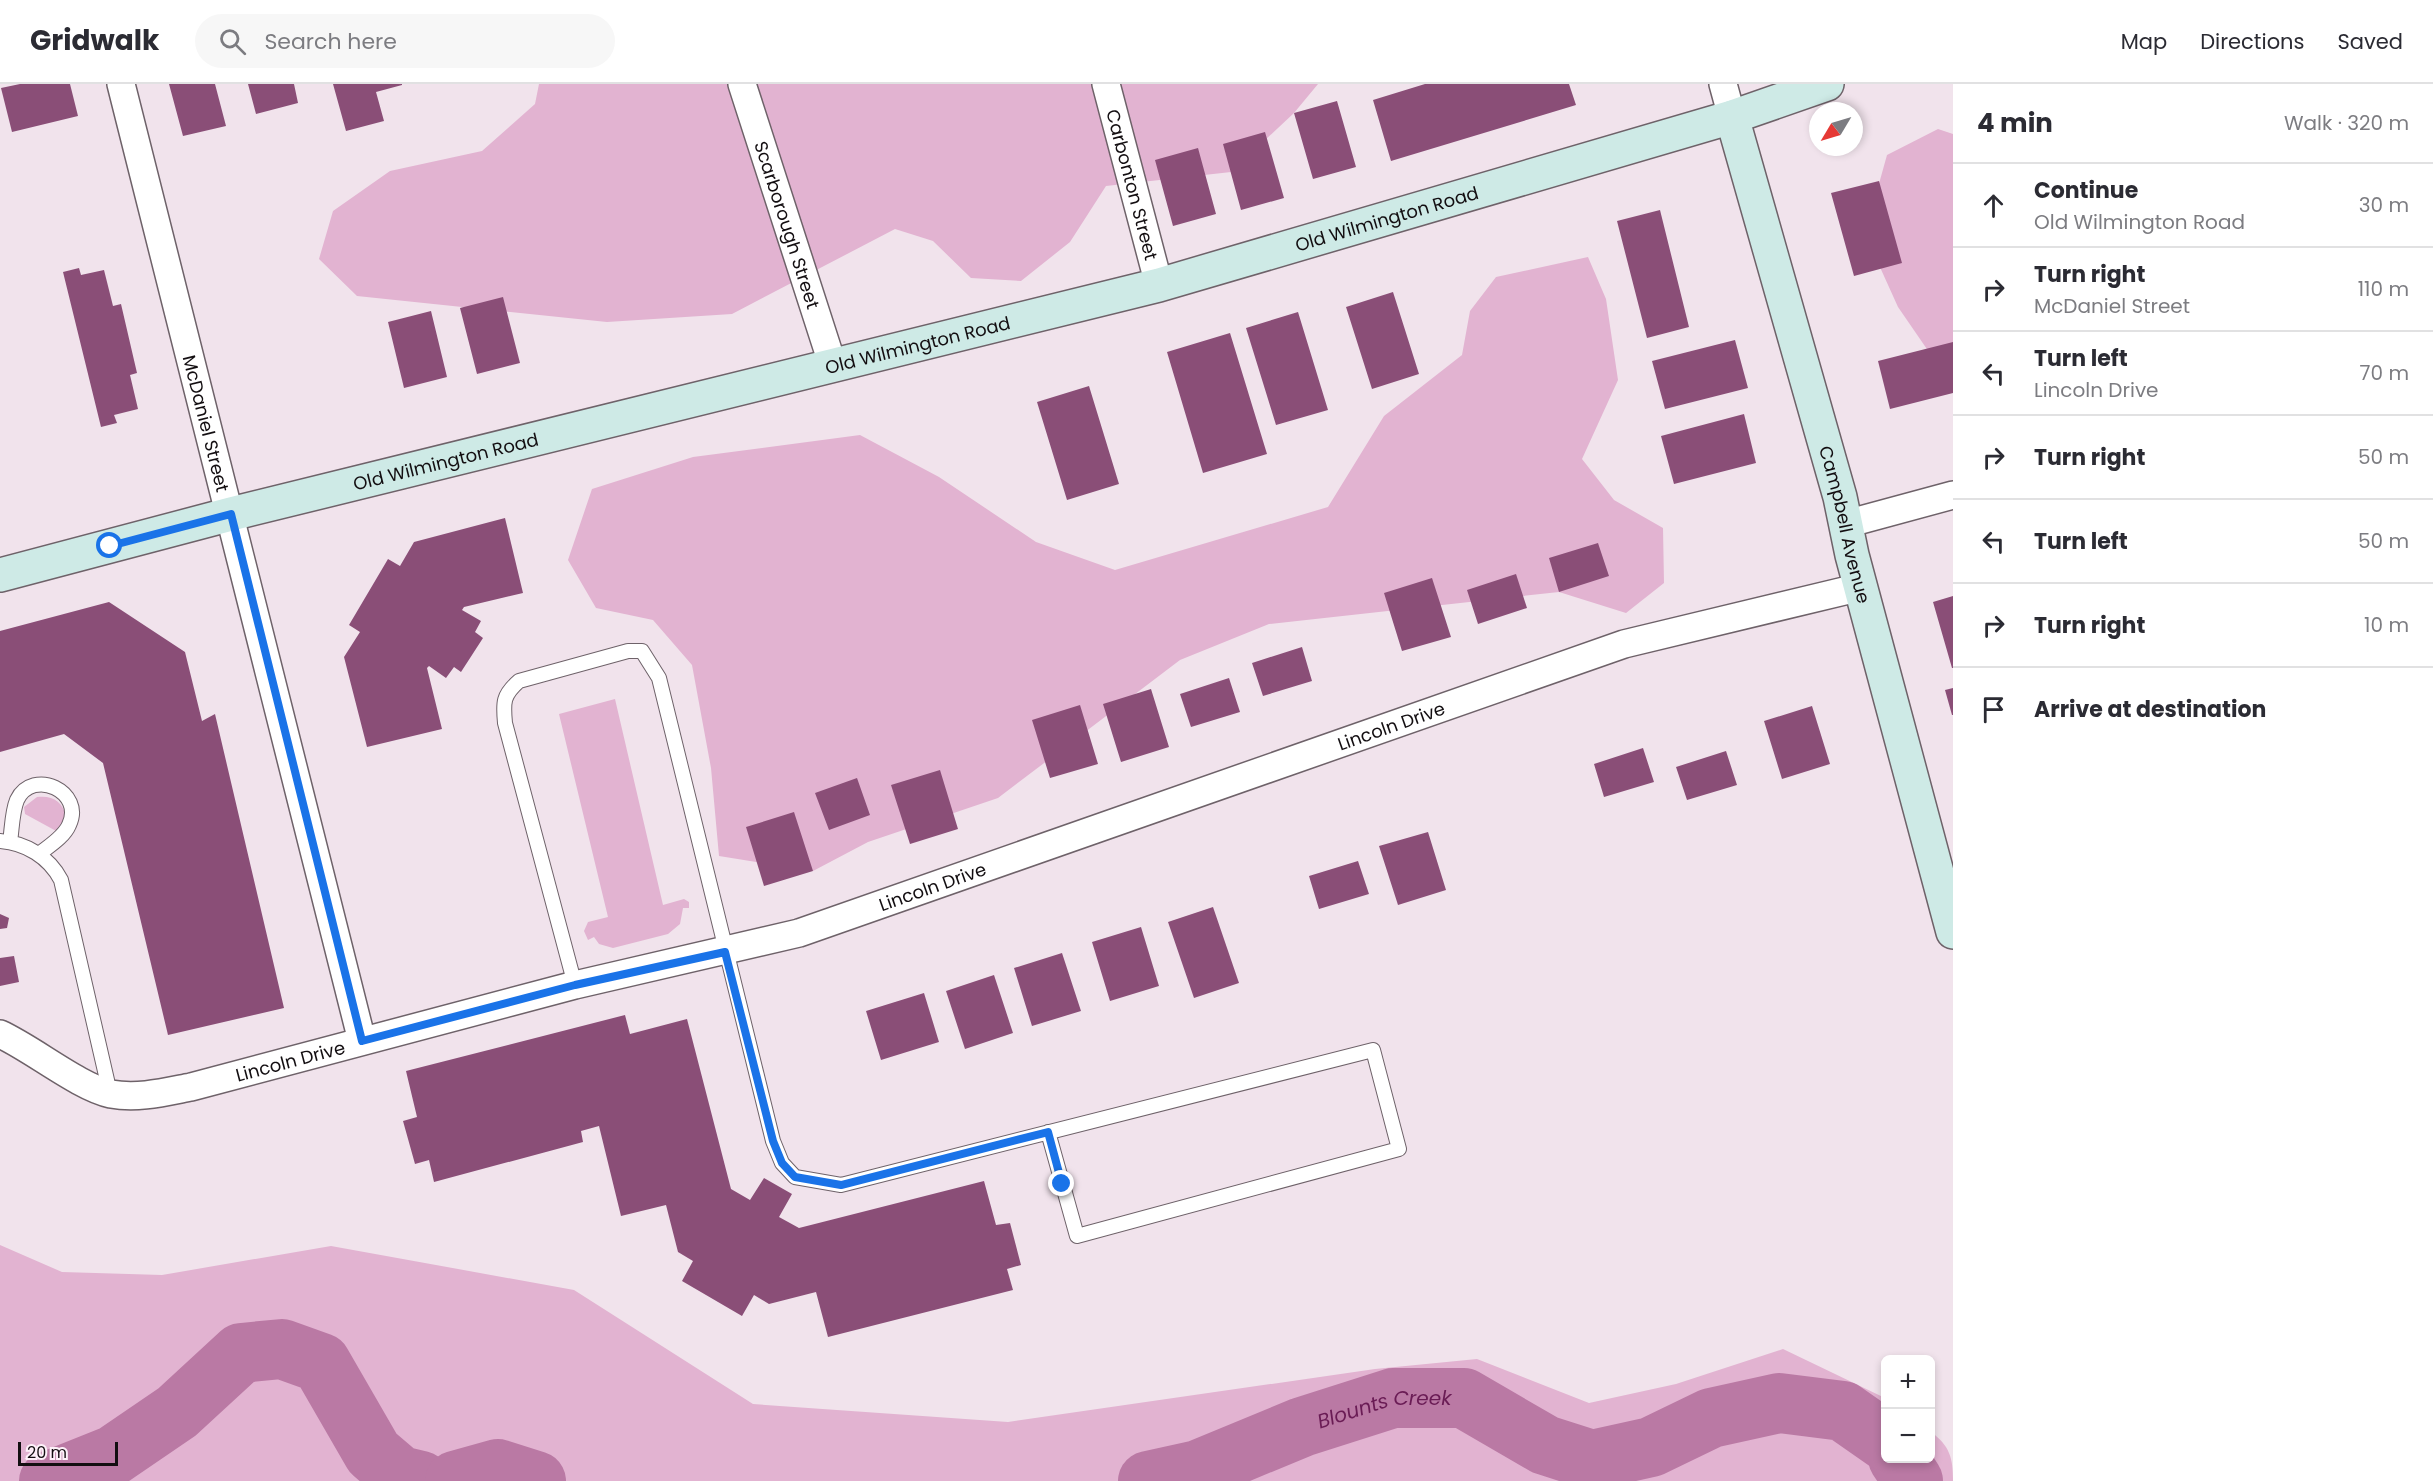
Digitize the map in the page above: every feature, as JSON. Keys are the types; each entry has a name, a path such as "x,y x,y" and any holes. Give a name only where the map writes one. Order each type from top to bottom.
{"main road":[{"name":"Old Wilmington Road","path":"0,575 231,514 1159,285 1732,117 1827,84"},
{"name":"Campbell Avenue","path":"1732,117 1846,524 1953,932"}],"street":[{"name":"McDaniel Street","path":"121,84 362,1041"},
{"name":"Scarborough Street","path":"742,84 833,366"},
{"name":"Carbonton Street","path":"1106,84 1159,285"},
{"path":"1723,84 1732,117"},
{"path":"1846,524 1953,495"},
{"name":"Lincoln Drive","path":"0,1034 82,1082 110,1094 137,1095 191,1087 575,985 799,933 1624,644 1861,587"}],"lane":[{"path":"575,985 505,723 504,707 507,692 519,681 628,651 642,651 659,678 773,1141 782,1163 795,1177 841,1185 1048,1132 1373,1050 1399,1149 1077,1236 1048,1132"},
{"path":"39,854 63,834 72,818 69,800 57,787 39,784 22,793 17,801 5,842 39,854 55,870 61,880 110,1094"}],"shaded area":[{"path":"539,84 1318,84 1294,113 1231,172 1106,186 1070,242 1021,281 971,278 933,241 895,229 732,314 607,322 357,296 319,259 333,211 390,171 482,151 535,104"},
{"path":"1938,129 1953,134 1953,387 1898,307 1865,234 1887,155"},
{"path":"1588,257 1606,299 1618,380 1582,459 1614,500 1663,528 1664,583 1626,613 1559,592 1269,624 1180,660 998,798 868,842 813,871 719,856 711,768 692,665 653,620 596,608 568,560 592,489 693,457 860,435 939,477 1036,542 1115,570 1328,507 1384,416 1462,355 1470,311 1496,277"},
{"path":"615,699 663,905 684,899 689,902 689,908 683,908 680,924 668,934 613,948 599,944 594,937 588,940 584,931 588,922 608,917 559,714"},
{"path":"37,797 56,800 65,811 66,817 58,832 25,814 24,807"},
{"path":"0,1245 62,1272 162,1275 331,1246 574,1290 753,1404 1008,1422 1375,1369 1477,1359 1589,1403 1676,1384 1783,1349 1881,1396 1881,1463 1935,1463 1935,1436 1949,1453 1953,1481 0,1481"}],"building":[{"path":"20,84 70,84 78,116 12,132 1,88"},
{"path":"169,84 215,84 226,126 183,136"},
{"path":"248,84 294,84 298,103 256,114"},
{"path":"333,84 402,85 376,92 384,121 346,131"},
{"path":"1425,84 1569,84 1576,105 1391,161 1373,100"},
{"path":"1337,101 1356,167 1313,179 1294,113"},
{"path":"1265,132 1284,198 1241,210 1223,144"},
{"path":"1198,148 1216,214 1173,226 1155,160"},
{"path":"1879,181 1902,263 1854,276 1831,193"},
{"path":"1660,210 1689,327 1647,338 1617,221"},
{"path":"79,268 81,275 104,270 113,306 121,304 137,373 130,375 138,409 114,415 117,423 101,427 63,272"},
{"path":"1393,292 1419,374 1372,389 1346,307"},
{"path":"503,297 520,363 477,374 460,308"},
{"path":"431,311 447,377 404,388 388,322"},
{"path":"1298,312 1328,410 1276,425 1246,328"},
{"path":"1230,333 1267,454 1203,473 1167,352"},
{"path":"1735,340 1748,388 1665,409 1652,361"},
{"path":"1953,342 1953,393 1890,409 1878,361"},
{"path":"1089,386 1119,484 1067,500 1037,402"},
{"path":"1744,414 1756,463 1674,484 1661,436"},
{"path":"505,518 523,593 464,607 462,610 481,621 475,632 483,638 461,672 454,667 446,678 429,666 427,668 442,729 367,747 344,657 360,632 349,625 388,559 400,566 414,542"},
{"path":"1598,543 1609,576 1559,592 1549,558"},
{"path":"1516,574 1527,608 1478,624 1467,590"},
{"path":"1432,578 1451,637 1402,651 1384,593"},
{"path":"1953,596 1953,668 1952,668 1933,602"},
{"path":"109,602 185,652 202,721 215,714 284,1008 168,1035 103,763 64,734 0,752 0,631"},
{"path":"1302,647 1312,681 1263,696 1252,663"},
{"path":"1229,678 1240,712 1191,727 1180,694"},
{"path":"1953,688 1953,715 1952,715 1945,690"},
{"path":"1151,689 1169,747 1121,762 1103,704"},
{"path":"1080,705 1098,764 1050,778 1032,720"},
{"path":"1812,706 1830,764 1782,779 1764,721"},
{"path":"1643,748 1654,782 1604,797 1594,764"},
{"path":"1726,751 1737,785 1687,800 1676,767"},
{"path":"940,770 958,829 910,844 891,785"},
{"path":"857,778 870,815 829,830 815,793"},
{"path":"794,812 813,871 764,886 746,827"},
{"path":"1428,832 1446,890 1398,905 1379,846"},
{"path":"1358,861 1369,894 1319,909 1309,876"},
{"path":"1213,907 1239,983 1194,998 1168,922"},
{"path":"0,914 9,918 7,928 0,929"},
{"path":"1141,927 1159,986 1110,1001 1092,942"},
{"path":"1062,953 1081,1011 1032,1026 1014,968"},
{"path":"14,956 19,982 0,986 0,958"},
{"path":"994,975 1013,1033 965,1049 946,991"},
{"path":"924,993 939,1042 881,1060 866,1011"},
{"path":"625,1015 630,1034 687,1019 731,1189 750,1200 764,1178 792,1194 779,1217 799,1228 984,1181 996,1225 1010,1223 1021,1265 1007,1269 1013,1290 828,1337 816,1292 769,1304 754,1295 742,1316 682,1281 693,1261 678,1252 666,1205 621,1216 599,1126 581,1131 583,1142 434,1182 429,1160 415,1164 403,1121 417,1117 406,1071"}],"waterway":[{"name":"Blounts Creek","path":"49,1481 114,1455 177,1412 241,1353 282,1349 321,1363 373,1453 400,1476 421,1481"},
{"name":"Blounts Creek","path":"1148,1481 1198,1470 1302,1427 1393,1398 1464,1398 1545,1445 1592,1460 1651,1447 1711,1418 1779,1403 1843,1411 1881,1438"},
{"name":"Blounts Creek","path":"1901,1463 1913,1481"},
{"name":"Blounts Creek","path":"455,1481 498,1469 536,1481"}],"route":[{"path":"110,546 231,514 362,1041 575,985 725,952 773,1141 782,1163 795,1177 841,1185 1048,1132 1062,1184"}]}
